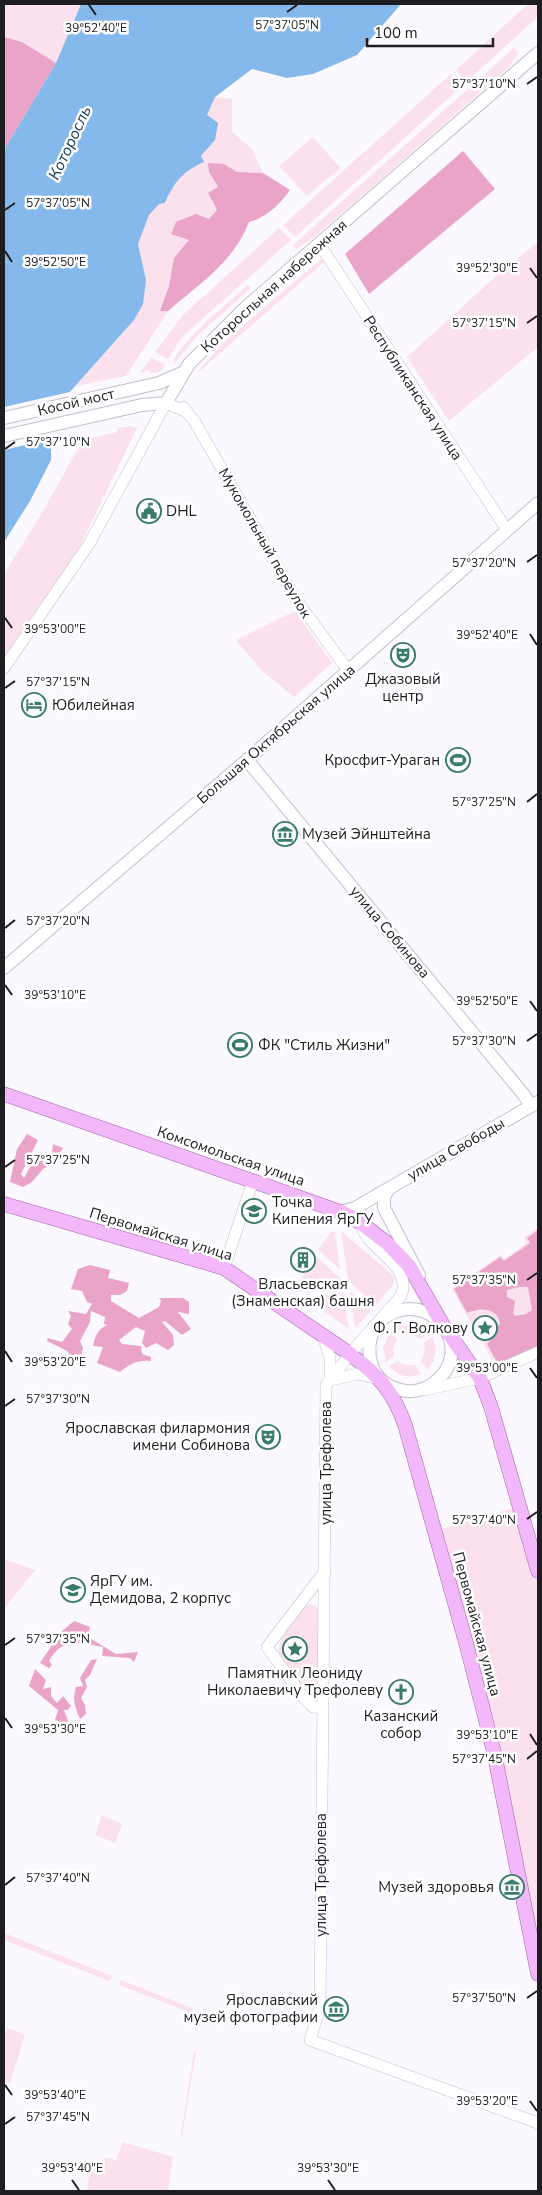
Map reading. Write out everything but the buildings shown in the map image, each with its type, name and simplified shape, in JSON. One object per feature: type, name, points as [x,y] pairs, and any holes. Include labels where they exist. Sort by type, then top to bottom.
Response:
[{"type":"main road","name":"Которосльная набережная","points":[[168,397],[182,373],[244,310],[538,53]]},
{"type":"main road","name":"Косой мост","points":[[4,418],[154,384],[182,373]]},
{"type":"main road","points":[[154,384],[168,397]]},
{"type":"main road","name":"Косой мост","points":[[4,436],[142,405],[168,397]]},
{"type":"main road","name":"Большая Октябрьская улица","points":[[6,965],[247,760],[538,503]]},
{"type":"main road","name":"улица Собинова","points":[[247,760],[524,1095],[535,1104]]},
{"type":"main road","name":"Комсомольская улица","points":[[4,1094],[341,1212],[361,1223],[394,1249],[408,1266],[443,1325],[480,1378],[491,1407],[538,1571]]},
{"type":"main road","name":"улица Свободы","points":[[341,1212],[355,1208],[375,1197],[535,1104]]},
{"type":"main road","name":"Комсомольская улица","points":[[389,1188],[384,1197],[384,1208],[414,1263],[422,1287]]},
{"type":"main road","name":"улица Свободы","points":[[361,1223],[365,1210],[375,1197]]},
{"type":"main road","name":"Первомайская улица","points":[[4,1204],[224,1268],[350,1354],[381,1380],[397,1403],[466,1643],[500,1777],[538,1974]]},
{"type":"main road","points":[[412,1309],[429,1313],[443,1325],[450,1342],[449,1362],[440,1379],[423,1389],[414,1391],[396,1389],[381,1380],[373,1368],[368,1355],[370,1340],[378,1323],[395,1311],[412,1309]]},
{"type":"street","name":"Республиканская улица","points":[[320,245],[507,530]]},
{"type":"street","name":"Мукомольный переулок","points":[[168,397],[187,412],[297,601],[348,670]]},
{"type":"street","name":"Которосльная набережная","points":[[4,668],[89,544],[168,397]]},
{"type":"street","points":[[224,1268],[253,1181]]},
{"type":"street","points":[[328,1382],[401,1296],[404,1283],[398,1270],[368,1242],[361,1223]]},
{"type":"street","name":"улица Трефолева","points":[[323,1336],[330,1358],[325,1571],[320,2008],[310,2040],[512,2112]]},
{"type":"street","points":[[414,1391],[480,1378],[538,1352]]},
{"type":"street","points":[[328,1382],[358,1374],[381,1380]]},
{"type":"street","points":[[323,1708],[313,1707],[304,1698],[267,1647],[325,1571]]},
{"type":"street","points":[[300,1604],[308,1599],[316,1600],[322,1604],[325,1611]]},
{"type":"street","points":[[512,2112],[538,2116]]},
{"type":"street","points":[[512,2112],[538,2123]]},
{"type":"shaded area","points":[[4,4],[81,4],[56,63],[22,42],[4,37]]},
{"type":"shaded area","points":[[528,4],[538,4],[538,17],[466,82],[456,70]]},
{"type":"shaded area","points":[[4,37],[22,42],[56,63],[4,150]]},
{"type":"shaded area","points":[[514,48],[518,53],[509,67],[314,237],[296,249],[293,245]]},
{"type":"shaded area","points":[[451,74],[462,86],[295,237],[283,225]]},
{"type":"shaded area","points":[[215,97],[232,99],[232,132],[252,149],[263,173],[237,172],[224,164],[209,172],[218,188],[212,203],[217,210],[174,258],[169,286],[160,311],[168,311],[126,376],[76,386],[134,320],[146,280],[138,244],[149,215],[159,204],[166,203],[171,188],[215,140],[207,115]]},
{"type":"shaded area","points":[[313,137],[340,168],[307,196],[279,166]]},
{"type":"shaded area","points":[[463,151],[495,189],[369,294],[345,254]]},
{"type":"shaded area","points":[[208,163],[224,164],[237,172],[263,173],[290,190],[272,210],[249,222],[234,249],[215,271],[168,311],[160,311],[169,286],[174,258],[189,240],[171,234],[176,222],[196,214],[209,219],[217,210],[208,193],[218,187],[209,172]]},
{"type":"shaded area","points":[[279,228],[291,240],[183,336],[168,359],[155,352],[183,315]]},
{"type":"shaded area","points":[[538,242],[538,347],[449,421],[407,357],[503,270]]},
{"type":"shaded area","points":[[321,259],[326,260],[194,376],[225,341]]},
{"type":"shaded area","points":[[248,285],[251,288],[197,336],[174,364],[175,357],[192,336]]},
{"type":"shaded area","points":[[151,358],[165,364],[160,372],[152,373],[148,370],[140,373]]},
{"type":"shaded area","points":[[130,426],[137,428],[80,546],[4,663],[4,574],[39,518],[83,440],[117,432],[119,428]]},
{"type":"shaded area","points":[[295,611],[332,663],[294,697],[261,670],[236,640]]},
{"type":"shaded area","points":[[27,1134],[38,1140],[21,1174],[24,1178],[31,1165],[52,1153],[53,1144],[63,1148],[53,1163],[43,1169],[32,1182],[23,1187],[10,1182],[17,1149]]},
{"type":"shaded area","points":[[538,1228],[538,1339],[492,1360],[452,1289],[501,1255],[504,1259],[527,1243],[524,1237]]},
{"type":"shaded area","points":[[538,1230],[538,1351],[500,1368],[487,1344],[495,1335],[494,1330],[500,1324],[499,1319],[488,1310],[477,1310],[467,1313],[454,1289],[500,1257],[504,1261],[530,1243],[527,1238]],"holes":[[[528,1287],[532,1310],[526,1314],[515,1316],[513,1313],[515,1301],[507,1297],[507,1290]]]},
{"type":"shaded area","points":[[341,1231],[395,1277],[393,1285],[375,1306],[348,1280]]},
{"type":"shaded area","points":[[331,1232],[335,1232],[340,1269],[318,1250]]},
{"type":"shaded area","points":[[315,1255],[341,1279],[342,1287],[298,1292],[294,1289],[316,1258]]},
{"type":"shaded area","points":[[90,1265],[110,1270],[108,1278],[129,1283],[127,1291],[120,1295],[111,1295],[111,1301],[139,1318],[159,1307],[161,1301],[159,1298],[183,1298],[189,1302],[189,1314],[178,1312],[191,1329],[182,1335],[165,1321],[162,1322],[173,1335],[174,1345],[168,1350],[156,1343],[146,1348],[142,1343],[145,1331],[136,1327],[119,1340],[122,1344],[141,1346],[142,1354],[151,1357],[151,1361],[134,1363],[120,1372],[97,1363],[103,1347],[93,1346],[94,1342],[99,1331],[107,1325],[104,1324],[105,1317],[91,1311],[90,1322],[80,1341],[83,1348],[81,1356],[74,1360],[67,1351],[47,1341],[48,1338],[62,1342],[72,1329],[68,1324],[71,1316],[68,1311],[86,1314],[92,1304],[87,1302],[82,1291],[71,1289],[78,1269]]},
{"type":"shaded area","points":[[343,1293],[349,1329],[306,1298]]},
{"type":"shaded area","points":[[350,1293],[371,1311],[355,1328]]},
{"type":"shaded area","points":[[413,1324],[429,1333],[421,1339],[412,1334],[403,1336],[397,1327]]},
{"type":"shaded area","points":[[391,1331],[397,1340],[393,1348],[394,1356],[386,1362],[383,1347]]},
{"type":"shaded area","points":[[432,1337],[435,1354],[427,1370],[421,1361],[425,1352],[424,1343]]},
{"type":"shaded area","points":[[397,1361],[405,1365],[415,1365],[421,1374],[408,1376],[396,1372],[389,1366]]},
{"type":"shaded area","points":[[517,1507],[538,1584],[538,1962],[438,1530]]},
{"type":"shaded area","points":[[4,1559],[35,1570],[4,1609]]},
{"type":"shaded area","points":[[310,1604],[317,1607],[319,1614],[317,1684],[310,1691],[303,1687],[279,1653],[279,1648],[284,1634],[300,1612]]},
{"type":"shaded area","points":[[74,1621],[90,1627],[88,1637],[116,1654],[138,1652],[134,1662],[130,1658],[102,1656],[103,1647],[73,1643],[60,1648],[54,1653],[49,1661],[52,1665],[49,1668],[40,1663],[61,1632]]},
{"type":"shaded area","points":[[97,1659],[90,1675],[85,1680],[87,1687],[81,1698],[85,1705],[86,1714],[80,1719],[74,1696],[76,1687],[83,1686],[80,1678],[91,1660]]},
{"type":"shaded area","points":[[35,1669],[46,1680],[43,1689],[51,1687],[51,1696],[57,1703],[63,1696],[71,1706],[68,1710],[64,1710],[68,1721],[66,1724],[55,1720],[58,1710],[29,1686]]},
{"type":"shaded area","points":[[102,1815],[122,1824],[115,1843],[95,1835]]},
{"type":"shaded area","points":[[4,1933],[112,1976],[109,1981],[4,1940]]},
{"type":"shaded area","points":[[121,1980],[192,2008],[194,2014],[119,1985]]},
{"type":"shaded area","points":[[7,2028],[25,2034],[10,2083],[4,2082],[4,2038]]},
{"type":"shaded area","points":[[194,2050],[196,2051],[182,2136],[181,2135]]},
{"type":"shaded area","points":[[123,2142],[173,2157],[168,2191],[87,2191],[91,2164],[106,2158],[116,2160]]},
{"type":"water","name":"Которосль","points":[[81,4],[401,4],[357,55],[313,74],[287,78],[252,69],[215,97],[207,115],[218,123],[215,140],[201,156],[204,162],[185,173],[172,189],[165,203],[159,204],[149,215],[138,244],[146,280],[143,304],[134,320],[69,393],[51,427],[51,460],[30,501],[4,542],[4,150],[56,63]]},
{"type":"pier","points":[[74,391],[53,428],[54,438],[4,450],[4,407]]},
{"type":"place","name":"DHL","points":[[149,511]]},
{"type":"place","name":"Джазовый центр","points":[[403,655]]},
{"type":"place","name":"Юбилейная","points":[[34,705]]},
{"type":"place","name":"Кросфит-Ураган","points":[[458,760]]},
{"type":"place","name":"Музей Эйнштейна","points":[[285,834]]},
{"type":"place","name":"ФК \"Стиль Жизни\"","points":[[240,1045]]},
{"type":"place","name":"Точка Кипения ЯрГУ","points":[[254,1211]]},
{"type":"place","name":"Власьевская (Знаменская) башня","points":[[303,1260]]},
{"type":"place","name":"Ф. Г. Волкову","points":[[485,1328]]},
{"type":"place","name":"Ярославская филармония имени Собинова","points":[[268,1437]]},
{"type":"place","name":"ЯрГУ им. Демидова, 2 корпус","points":[[73,1590]]},
{"type":"place","name":"Памятник Леониду Николаевичу Трефолеву","points":[[295,1649]]},
{"type":"place","name":"Казанский собор","points":[[401,1692]]},
{"type":"place","name":"Музей здоровья","points":[[512,1887]]},
{"type":"place","name":"Ярославский музей фотографии","points":[[336,2009]]}]
